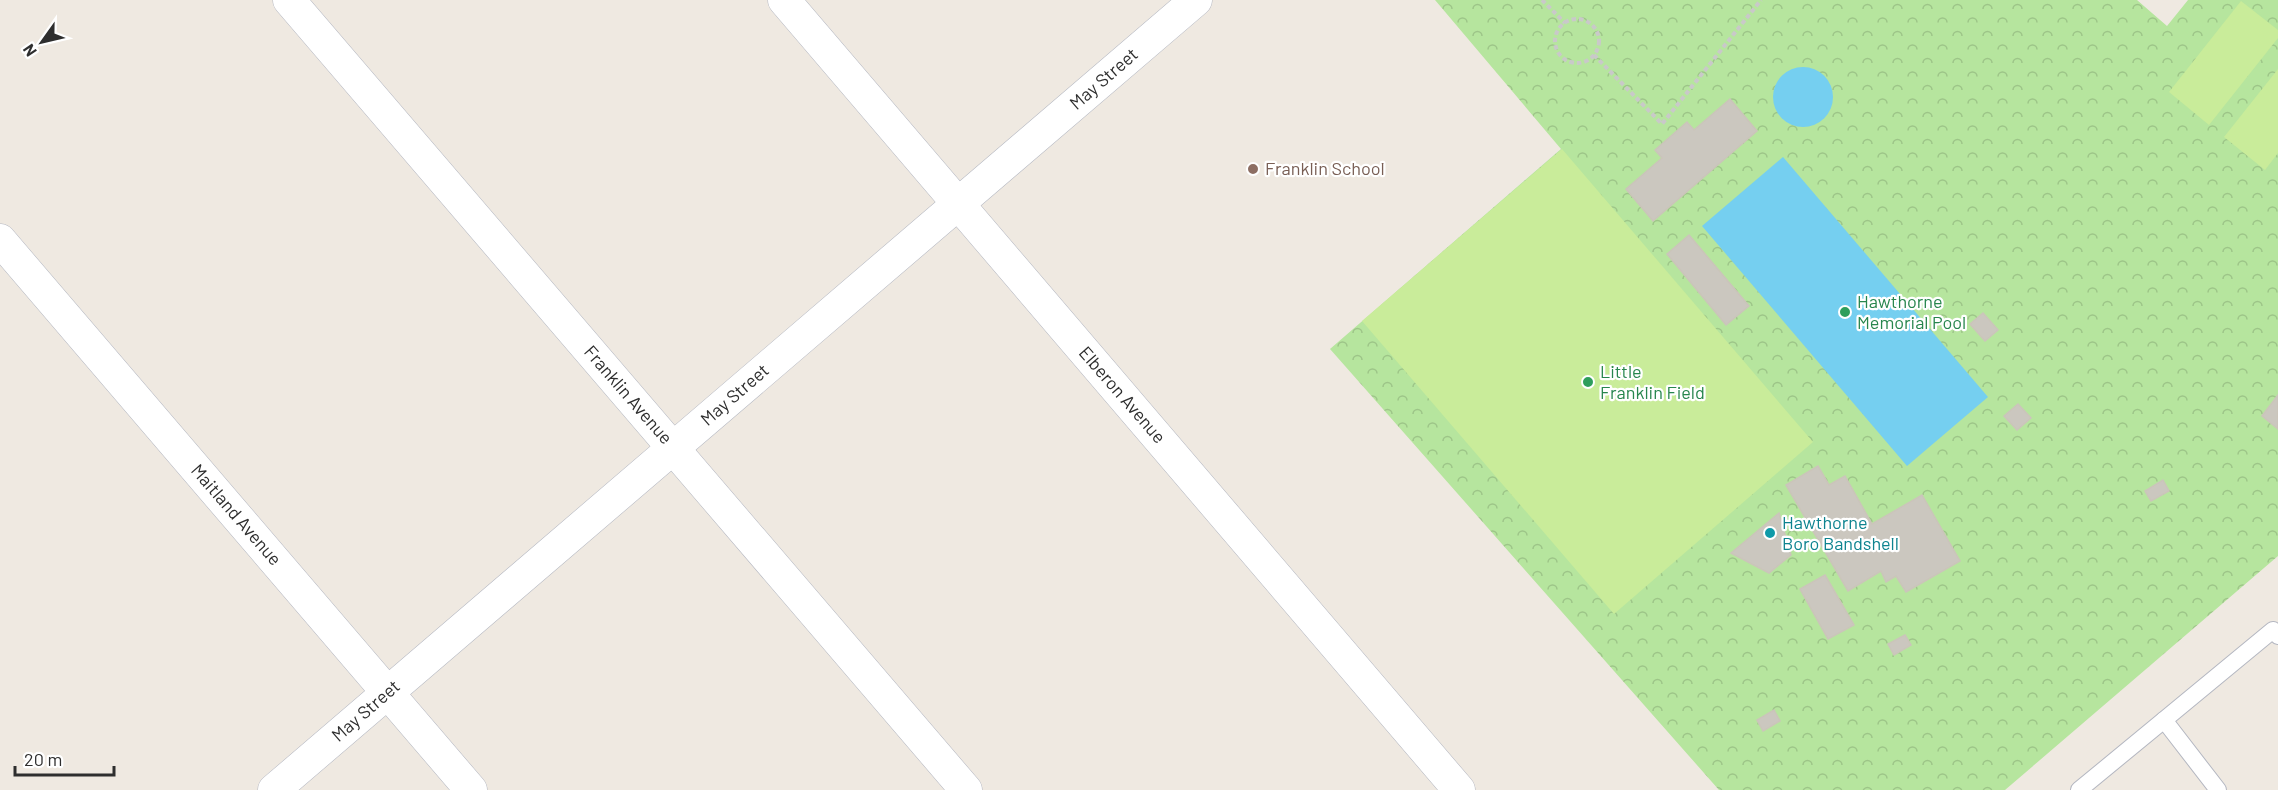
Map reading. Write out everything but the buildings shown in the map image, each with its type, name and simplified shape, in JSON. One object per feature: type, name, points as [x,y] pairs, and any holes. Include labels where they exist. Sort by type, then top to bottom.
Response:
[{"type":"street","name":"Franklin Avenue","points":[[289,0],[966,790]]},
{"type":"street","name":"Elberon Avenue","points":[[784,0],[1459,790]]},
{"type":"street","name":"May Street","points":[[274,790],[1197,0]]},
{"type":"street","name":"Maitland Avenue","points":[[0,240],[471,790]]},
{"type":"lane","points":[[2079,790],[2273,630],[2278,636]]},
{"type":"lane","points":[[2164,720],[2218,790]]},
{"type":"path","points":[[1542,0],[1565,23]]},
{"type":"path","points":[[1594,55],[1662,124],[1761,0]]},
{"type":"path","points":[[1578,19],[1591,23],[1599,35],[1600,42],[1594,55],[1582,63],[1574,63],[1561,56],[1557,50],[1556,35],[1565,23],[1578,19]]},
{"type":"green space","points":[[1435,0],[2137,0],[2167,26],[2188,0],[2278,0],[2278,556],[2005,790],[1719,790],[1330,349],[1561,149]]},
{"type":"green space","points":[[2241,1],[2278,30],[2278,38],[2209,125],[2169,92]]},
{"type":"green space","points":[[2278,69],[2278,153],[2265,170],[2224,137]]},
{"type":"green space","name":"Little Franklin Field","points":[[1562,149],[1813,442],[1614,614],[1362,321]]},
{"type":"water","points":[[1797,67],[1809,67],[1820,72],[1828,80],[1833,97],[1831,109],[1820,122],[1809,127],[1797,127],[1786,122],[1778,114],[1773,103],[1773,91],[1778,80],[1786,72]]},
{"type":"water","name":"Hawthorne Memorial Pool","points":[[1783,157],[1988,397],[1907,466],[1702,226]]},
{"type":"place","name":"Franklin School","points":[[1253,169]]},
{"type":"place","name":"Hawthorne Memorial Pool","points":[[1845,312]]},
{"type":"place","name":"Little Franklin Field","points":[[1588,382]]},
{"type":"place","name":"Hawthorne Boro Bandshell","points":[[1770,533]]}]
